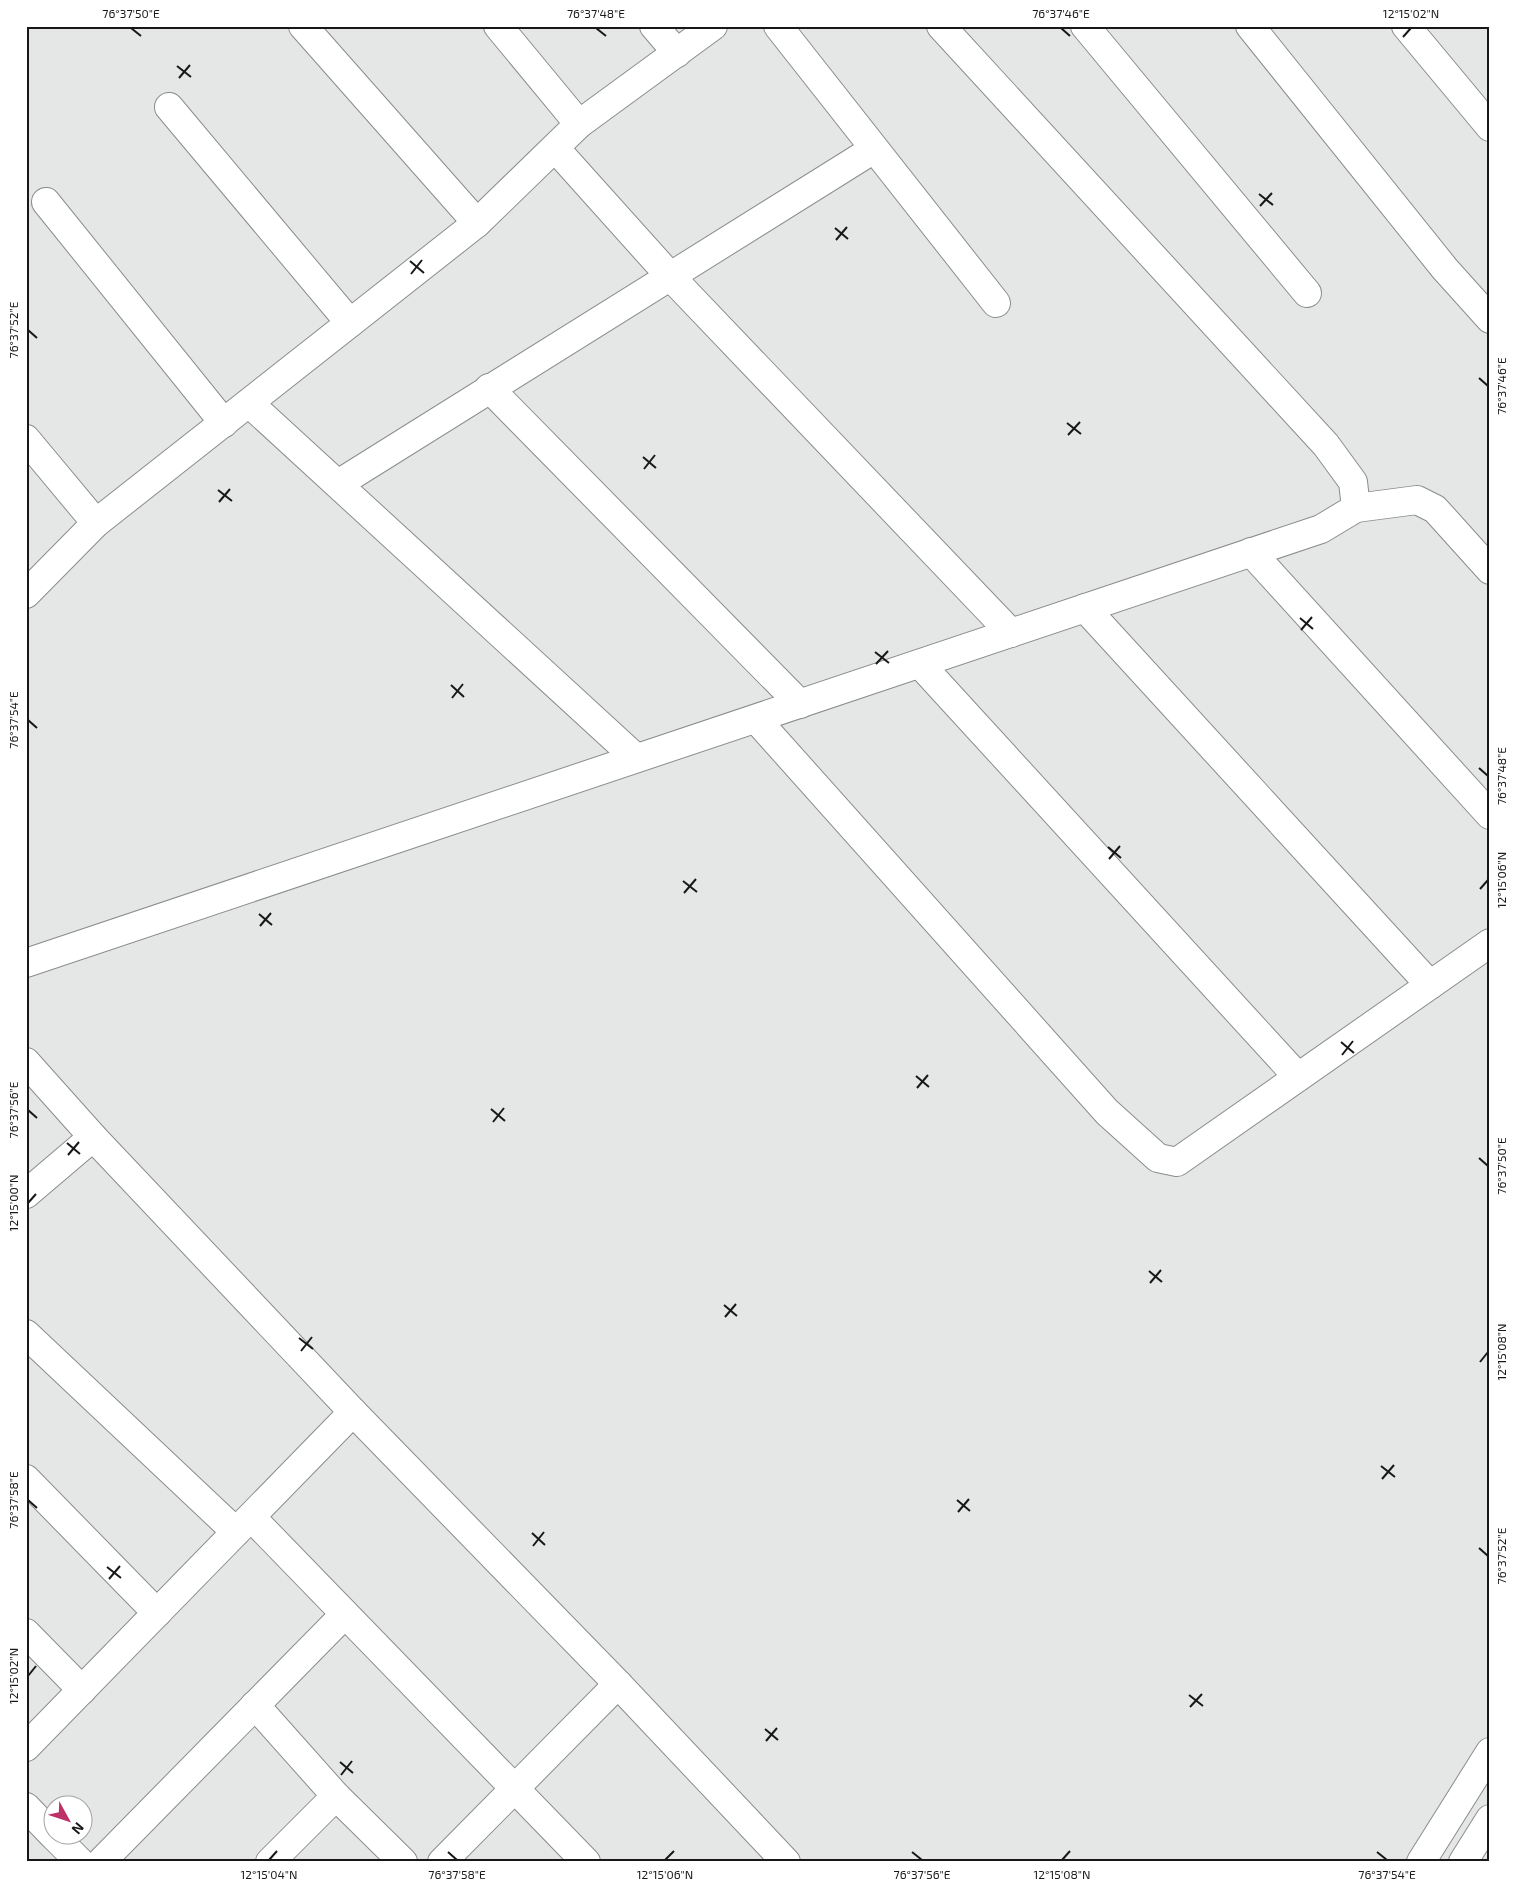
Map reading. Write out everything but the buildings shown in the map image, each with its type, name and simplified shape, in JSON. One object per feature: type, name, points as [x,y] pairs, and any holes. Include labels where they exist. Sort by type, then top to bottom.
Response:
[{"type":"main road","points":[[303,26],[477,223]]},
{"type":"main road","points":[[498,26],[579,124]]},
{"type":"main road","points":[[654,26],[677,53]]},
{"type":"main road","points":[[26,594],[96,524],[477,223],[579,124],[713,26]]},
{"type":"main road","points":[[778,26],[996,303]]},
{"type":"main road","points":[[941,26],[1326,445],[1353,482],[1356,508]]},
{"type":"main road","points":[[1086,26],[1307,293]]},
{"type":"main road","points":[[1250,26],[1445,269],[1490,319]]},
{"type":"main road","points":[[1406,26],[1490,127]]},
{"type":"main road","points":[[169,107],[350,323]]},
{"type":"main road","points":[[555,148],[669,276],[1011,633]]},
{"type":"main road","points":[[338,484],[874,148]]},
{"type":"main road","points":[[46,202],[224,423]]},
{"type":"main road","points":[[489,388],[800,704]]},
{"type":"main road","points":[[249,402],[636,758]]},
{"type":"main road","points":[[26,439],[96,524]]},
{"type":"main road","points":[[26,963],[1321,529],[1356,508],[1416,500],[1435,509],[1490,570]]},
{"type":"main road","points":[[1251,552],[1490,815]]},
{"type":"main road","points":[[1085,608],[1430,985]]},
{"type":"main road","points":[[920,664],[1298,1077]]},
{"type":"main road","points":[[756,718],[1108,1112],[1158,1158],[1177,1162],[1490,942]]},
{"type":"main road","points":[[26,1062],[93,1137],[353,1412],[618,1684],[786,1862]]},
{"type":"main road","points":[[26,1194],[93,1137]]},
{"type":"main road","points":[[26,1334],[345,1614],[586,1862]]},
{"type":"main road","points":[[26,1747],[353,1412]]},
{"type":"main road","points":[[26,1479],[157,1613]]},
{"type":"main road","points":[[101,1862],[345,1614]]},
{"type":"main road","points":[[26,1633],[82,1690]]},
{"type":"main road","points":[[442,1862],[618,1684]]},
{"type":"main road","points":[[255,1705],[336,1796],[403,1862]]},
{"type":"main road","points":[[1422,1862],[1490,1752]]},
{"type":"main road","points":[[270,1862],[336,1796]]},
{"type":"main road","points":[[26,1807],[42,1824]]},
{"type":"main road","points":[[1463,1862],[1490,1819]]},
{"type":"main road","points":[[64,1846],[80,1862]]}]
